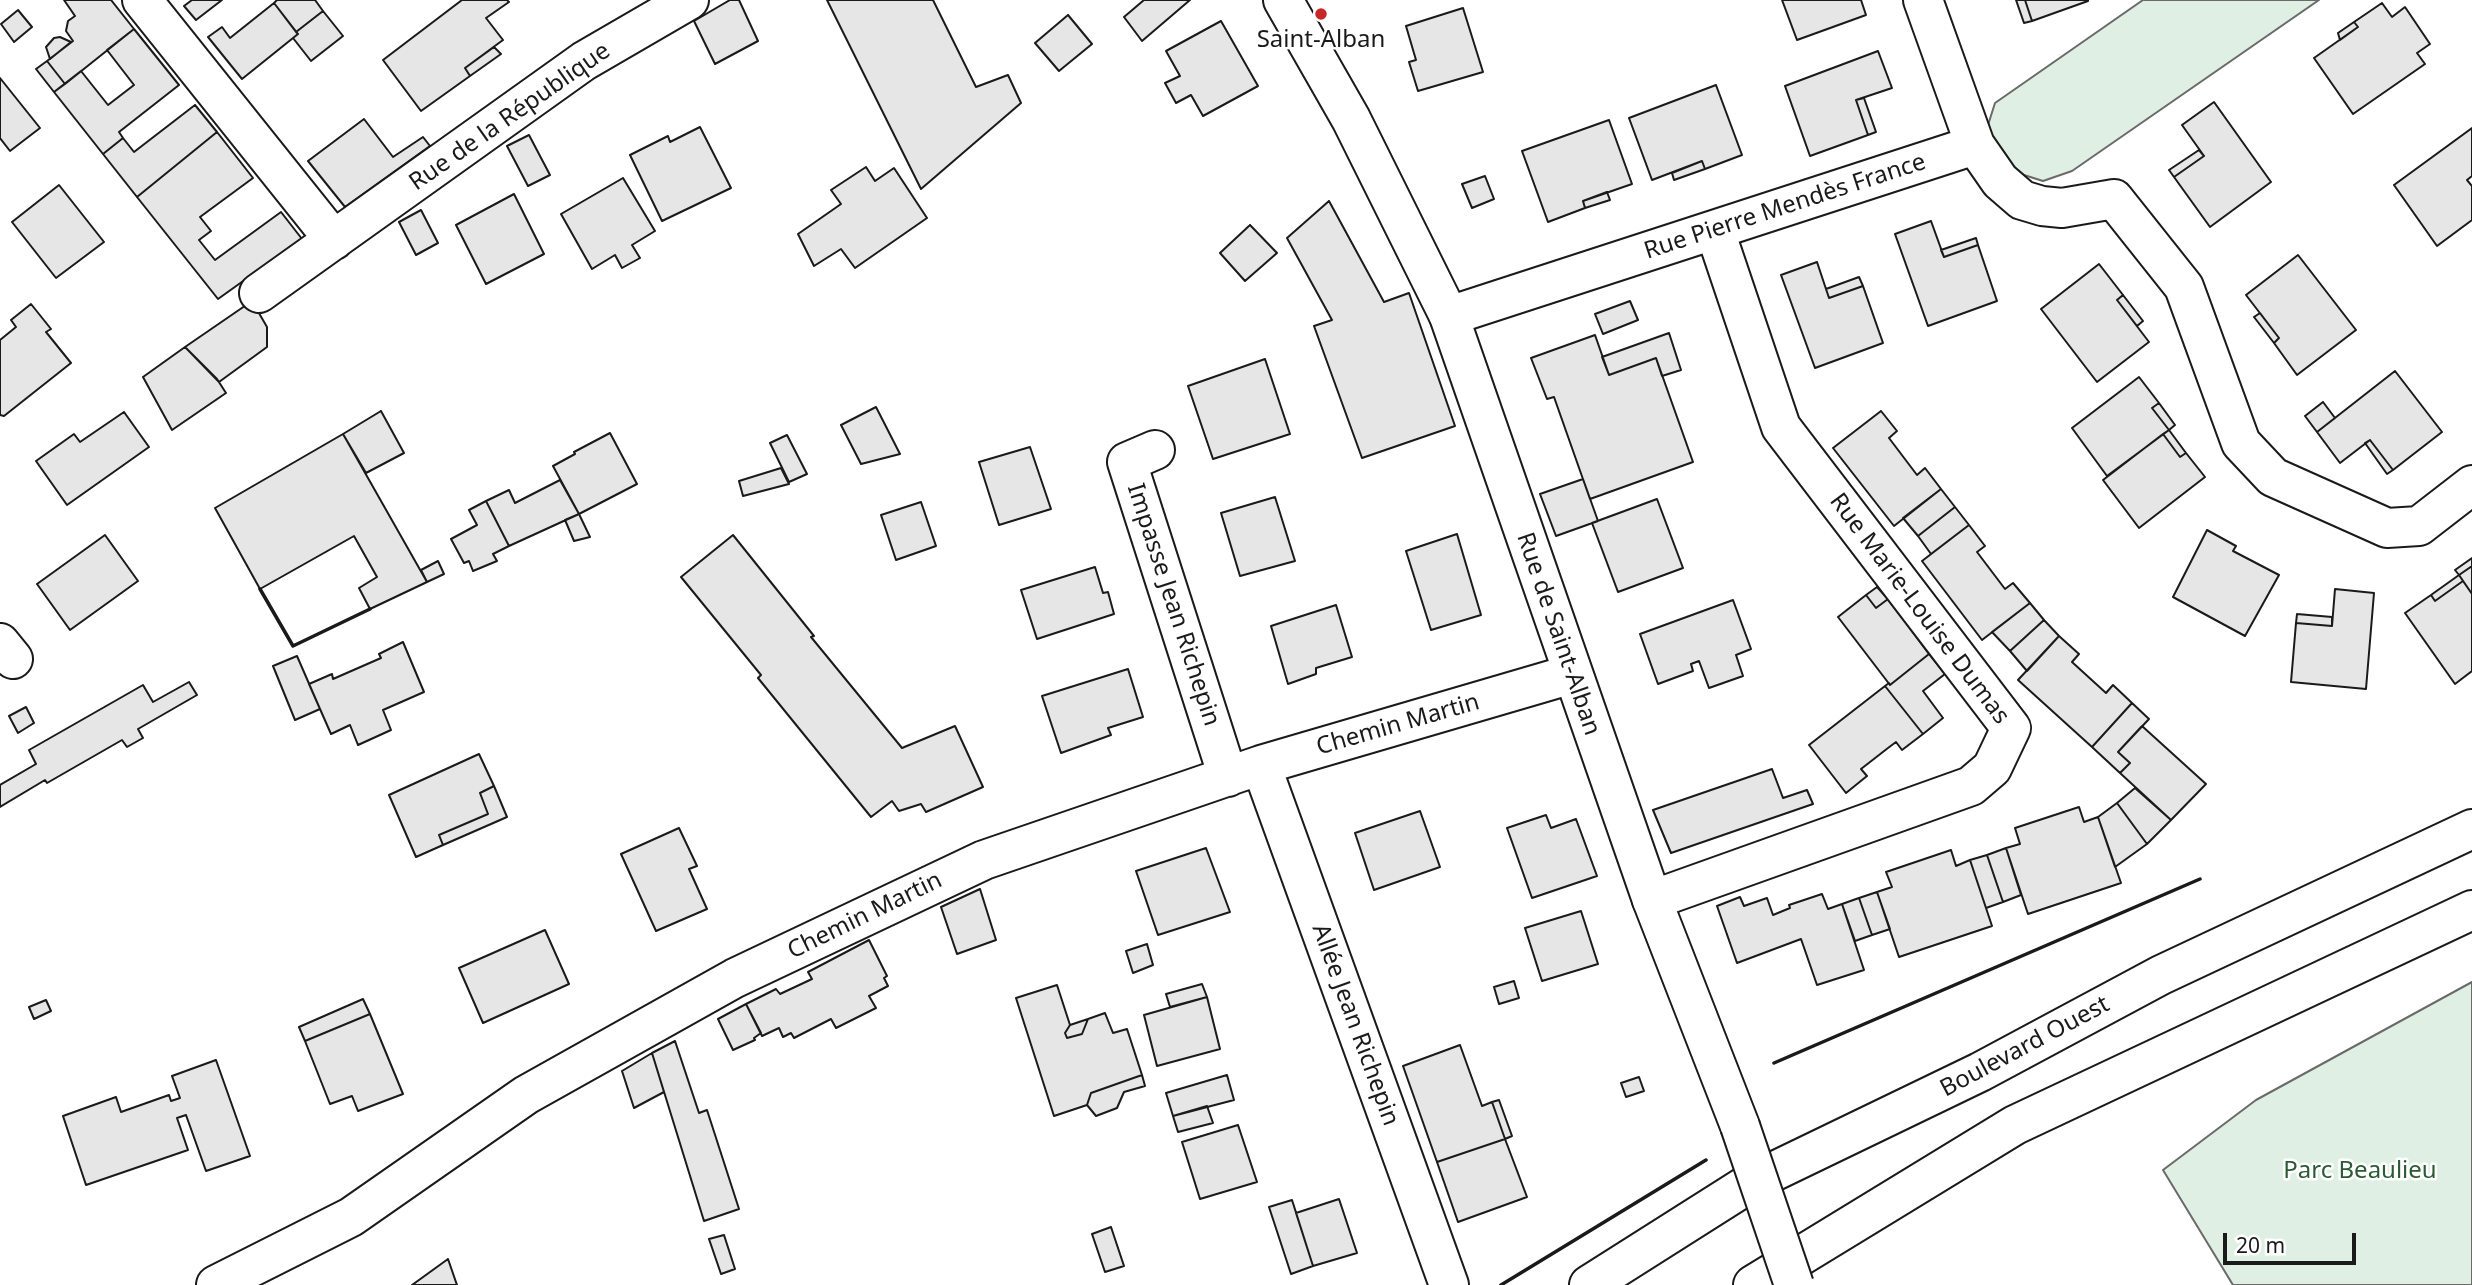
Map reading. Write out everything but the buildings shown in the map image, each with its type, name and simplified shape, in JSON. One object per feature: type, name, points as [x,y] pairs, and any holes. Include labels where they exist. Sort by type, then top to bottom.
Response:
[{"type":"street","points":[[142,0],[334,240]]},
{"type":"street","name":"Rue de la République","points":[[260,293],[584,61],[690,0]]},
{"type":"street","name":"Rue de Saint-Alban","points":[[1283,0],[1351,120],[1449,316],[1651,900],[1740,1126],[1794,1285]]},
{"type":"street","points":[[1923,0],[1975,145],[2000,181],[2022,200],[2042,206],[2062,208],[2115,199],[2184,288],[2241,443],[2273,477],[2387,528],[2419,526],[2472,485]]},
{"type":"street","name":"Rue Pierre Mendès France","points":[[1449,316],[1975,145]]},
{"type":"street","name":"Rue Marie-Louise Dumas","points":[[1651,900],[1971,786],[1992,768],[2011,728],[1781,428],[1715,231]]},
{"type":"street","name":"Impasse Jean Richepin","points":[[1155,450],[1127,462],[1244,771]]},
{"type":"street","name":"Chemin Martin","points":[[216,1285],[351,1217],[526,1095],[735,978],[984,860],[1244,771],[1572,674]]},
{"type":"street","name":"Allée Jean Richepin","points":[[1244,771],[1449,1285]]},
{"type":"street","name":"Boulevard Ouest","points":[[1589,1285],[1750,1182],[1980,1072],[2161,975],[2472,829]]},
{"type":"street","points":[[1753,1285],[2015,1125],[2472,910]]},
{"type":"green space","points":[[2143,0],[2319,0],[2072,171],[2043,181],[2024,175],[2008,162],[1996,146],[1988,125],[1995,103]]},
{"type":"green space","name":"Parc Beaulieu","points":[[2472,982],[2472,1285],[2233,1285],[2163,1170],[2256,1100]]},
{"type":"wall","points":[[260,589],[293,646],[370,609]]},
{"type":"wall","points":[[1774,1063],[2200,879]]},
{"type":"wall","points":[[1501,1285],[1706,1160]]},
{"type":"place","name":"Saint-Alban","points":[[1321,14]]}]
